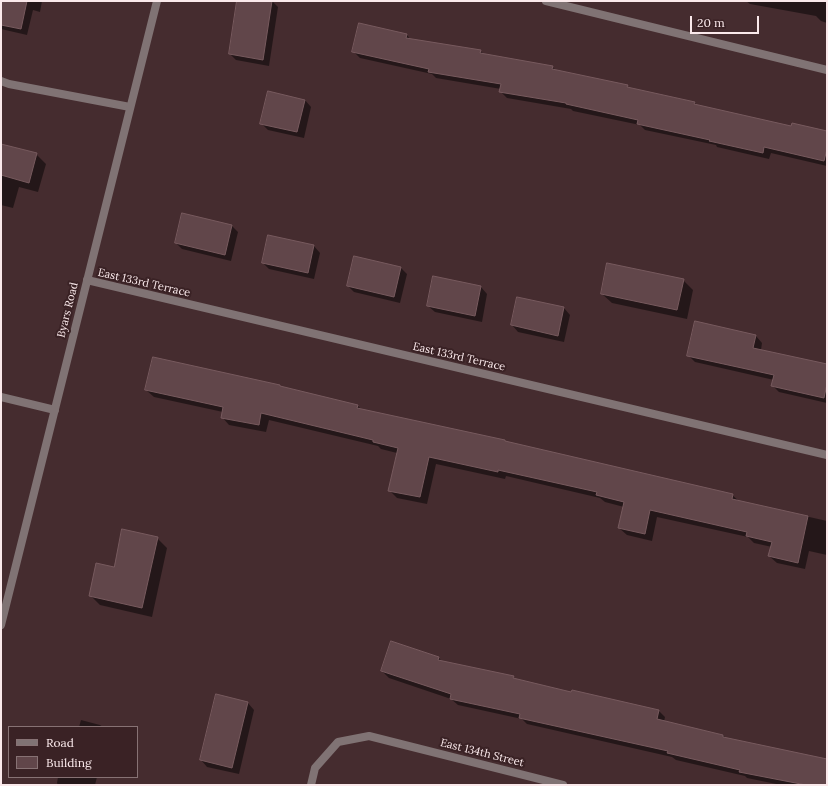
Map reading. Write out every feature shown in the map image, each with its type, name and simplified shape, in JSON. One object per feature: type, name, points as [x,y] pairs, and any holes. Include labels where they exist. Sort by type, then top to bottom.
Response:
[{"type":"street","name":"Byars Road","points":[[1,625],[156,1]]},
{"type":"street","points":[[546,1],[827,70]]},
{"type":"street","points":[[1,81],[130,107]]},
{"type":"street","name":"East 133rd Terrace","points":[[87,280],[827,455]]},
{"type":"street","points":[[1,397],[55,410]]},
{"type":"street","name":"East 134th Street","points":[[312,785],[315,768],[338,742],[369,736],[563,785]]},
{"type":"building","points":[[1,1],[27,1],[21,29],[1,25]]},
{"type":"building","points":[[237,1],[272,1],[263,60],[229,54]]},
{"type":"building","points":[[359,23],[407,34],[406,38],[481,50],[480,53],[553,66],[552,69],[628,85],[627,87],[695,102],[694,104],[791,126],[792,123],[827,131],[827,149],[824,161],[764,147],[763,153],[709,141],[710,140],[637,124],[638,120],[566,103],[499,92],[501,84],[428,72],[429,69],[352,52]]},
{"type":"building","points":[[268,91],[305,100],[297,132],[260,124]]},
{"type":"building","points":[[1,144],[37,153],[29,183],[1,175]]},
{"type":"building","points":[[182,213],[232,225],[225,255],[175,243]]},
{"type":"building","points":[[268,235],[314,245],[308,273],[262,263]]},
{"type":"building","points":[[354,256],[401,267],[394,297],[347,286]]},
{"type":"building","points":[[607,263],[684,279],[677,310],[601,294]]},
{"type":"building","points":[[433,276],[481,286],[475,316],[427,306]]},
{"type":"building","points":[[517,297],[564,307],[558,336],[511,325]]},
{"type":"building","points":[[695,321],[756,335],[753,348],[827,364],[827,384],[824,398],[771,386],[774,375],[687,356]]},
{"type":"building","points":[[153,357],[280,385],[358,405],[357,408],[505,440],[733,494],[732,499],[808,516],[798,563],[768,556],[772,542],[746,536],[747,532],[650,510],[645,534],[618,528],[624,502],[596,495],[597,492],[498,470],[498,472],[429,457],[420,497],[388,491],[398,448],[373,442],[373,440],[261,413],[259,425],[221,418],[223,407],[145,390]]},
{"type":"building","points":[[122,529],[158,537],[142,608],[89,596],[96,563],[114,567]]},
{"type":"building","points":[[391,641],[439,657],[438,660],[514,676],[513,678],[571,692],[572,690],[659,710],[657,719],[723,735],[723,737],[827,759],[827,785],[806,785],[739,772],[740,770],[667,753],[668,751],[519,718],[520,714],[450,699],[451,694],[381,671]]},
{"type":"building","points":[[216,694],[248,702],[232,768],[200,760]]}]
